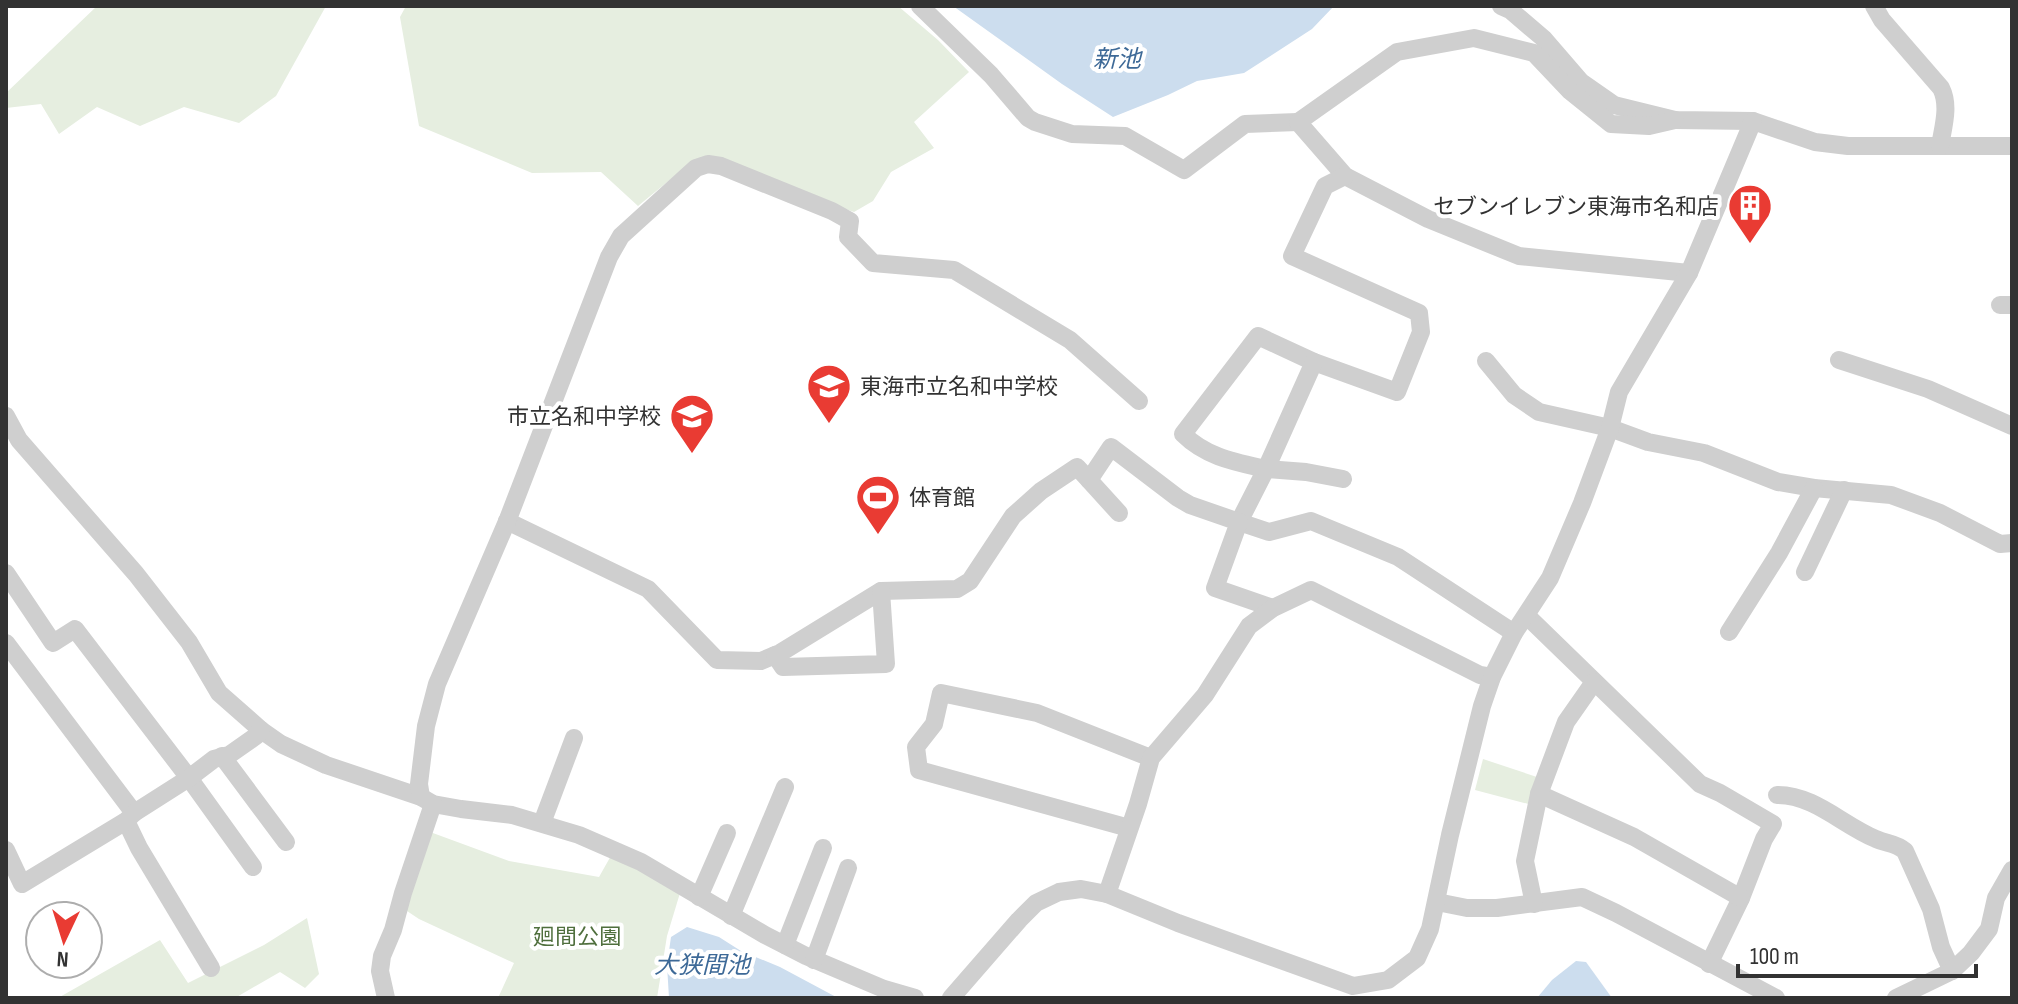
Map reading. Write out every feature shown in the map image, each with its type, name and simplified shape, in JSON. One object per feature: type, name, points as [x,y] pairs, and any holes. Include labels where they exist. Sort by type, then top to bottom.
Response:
[{"type":"street","points":[[920,6],[991,75],[1028,118],[1072,134],[1125,136],[1184,170],[1245,124],[1298,122],[1397,52],[1474,38],[1534,53],[1570,91],[1611,124],[1649,126],[1675,120]]},
{"type":"street","points":[[1501,6],[1543,38],[1581,82],[1614,105],[1675,120],[1753,121],[1815,142],[1848,146],[2012,146]]},
{"type":"street","points":[[1874,6],[1882,20],[1945,95],[1940,146]]},
{"type":"street","points":[[951,998],[1036,903],[1059,892],[1081,889],[1107,894],[1353,986],[1388,980],[1417,958],[1430,929],[1450,835],[1492,677],[1514,633],[1550,578],[1610,428],[1619,392],[1689,273],[1753,121]]},
{"type":"street","points":[[1298,122],[1345,176],[1428,219],[1519,256],[1689,273]]},
{"type":"street","points":[[386,998],[380,971],[382,956],[393,930],[427,800],[419,784],[426,726],[437,684],[507,521],[609,257],[621,236],[696,168],[708,164],[721,166],[850,221],[848,237],[873,263],[954,270],[1070,340],[1139,401]]},
{"type":"street","points":[[1343,479],[1266,469],[1219,458],[1195,446],[1183,434],[1258,336],[1314,362],[1397,392],[1421,332],[1419,313],[1292,256],[1325,186],[1345,176]]},
{"type":"street","points":[[1839,360],[1928,389],[2012,426]]},
{"type":"street","points":[[1486,361],[1514,395],[1539,412],[1704,453],[1778,482],[1902,498],[1940,513],[2000,544],[2012,543]]},
{"type":"street","points":[[1273,608],[1215,588],[1239,522],[1314,362]]},
{"type":"street","points":[[6,416],[19,440],[136,574],[189,642],[219,693],[281,744],[326,765],[427,800],[461,809],[512,815],[579,835],[641,862],[731,916],[814,960],[884,989],[915,998]]},
{"type":"street","points":[[1089,480],[1111,447],[1190,505],[1269,532],[1311,521],[1398,557],[1514,633]]},
{"type":"street","points":[[507,521],[648,589],[717,660],[761,661],[881,591],[957,589],[970,581],[1013,516],[1041,491],[1077,467],[1119,513]]},
{"type":"street","points":[[1729,632],[1779,553],[1814,488]]},
{"type":"street","points":[[1805,572],[1844,490]]},
{"type":"street","points":[[6,573],[53,643],[75,629],[253,867]]},
{"type":"street","points":[[1107,894],[1151,758],[1205,695],[1249,626],[1273,608],[1311,590],[1480,675],[1492,677]]},
{"type":"street","points":[[775,655],[783,667],[886,664],[881,591]]},
{"type":"street","points":[[1527,616],[1700,784],[1773,824],[1709,964]]},
{"type":"street","points":[[6,643],[130,817],[139,848],[211,968]]},
{"type":"street","points":[[1534,904],[1525,861],[1539,794],[1566,722],[1594,682]]},
{"type":"street","points":[[1129,828],[919,770],[916,747],[934,724],[941,693],[1037,713],[1151,758]]},
{"type":"street","points":[[6,850],[14,889],[130,817],[214,759],[229,755],[261,730]]},
{"type":"street","points":[[542,823],[574,738]]},
{"type":"street","points":[[222,756],[286,842]]},
{"type":"street","points":[[731,916],[785,787]]},
{"type":"street","points":[[1539,794],[1634,837],[1741,898]]},
{"type":"street","points":[[1777,795],[1794,795],[1878,840],[1899,845],[1905,851],[1931,909],[1941,947],[1952,971]]},
{"type":"street","points":[[699,897],[727,833]]},
{"type":"street","points":[[785,945],[823,848]]},
{"type":"street","points":[[814,960],[848,868]]},
{"type":"street","points":[[1896,998],[1952,971],[1971,953],[1989,929],[1996,898],[2012,870]]},
{"type":"street","points":[[1437,902],[1467,908],[1497,908],[1582,897],[1776,998]]},
{"type":"green space","points":[[97,6],[326,6],[276,96],[239,123],[184,107],[140,126],[97,107],[59,134],[41,104],[6,108],[6,93]]},
{"type":"green space","points":[[406,6],[898,6],[969,72],[914,122],[934,148],[891,172],[873,201],[854,212],[808,196],[688,165],[638,206],[601,172],[532,173],[419,126],[400,17]]},
{"type":"green space","points":[[1483,759],[1543,779],[1536,806],[1475,790]]},
{"type":"green space","name":"廻間公園","points":[[422,829],[509,861],[599,877],[612,854],[680,893],[667,936],[657,998],[498,998],[514,963],[404,909]]},
{"type":"green space","points":[[307,918],[319,974],[305,988],[280,972],[235,998],[58,998],[90,980],[104,980],[104,972],[160,940],[188,983],[264,945]]},
{"type":"water","name":"新池","points":[[953,6],[1334,6],[1312,29],[1244,73],[1197,81],[1113,117]]},
{"type":"water","name":"大狭間池","points":[[687,927],[719,937],[741,951],[780,967],[838,998],[669,998],[667,965],[671,937]]},
{"type":"water","points":[[1576,961],[1586,962],[1612,998],[1537,998],[1552,980]]},
{"type":"place","name":"セブンイレブン東海市名和店","points":[[1750,245]]},
{"type":"place","name":"東海市立名和中学校","points":[[829,425]]},
{"type":"place","name":"市立名和中学校","points":[[692,455]]},
{"type":"place","name":"体育館","points":[[878,536]]}]
